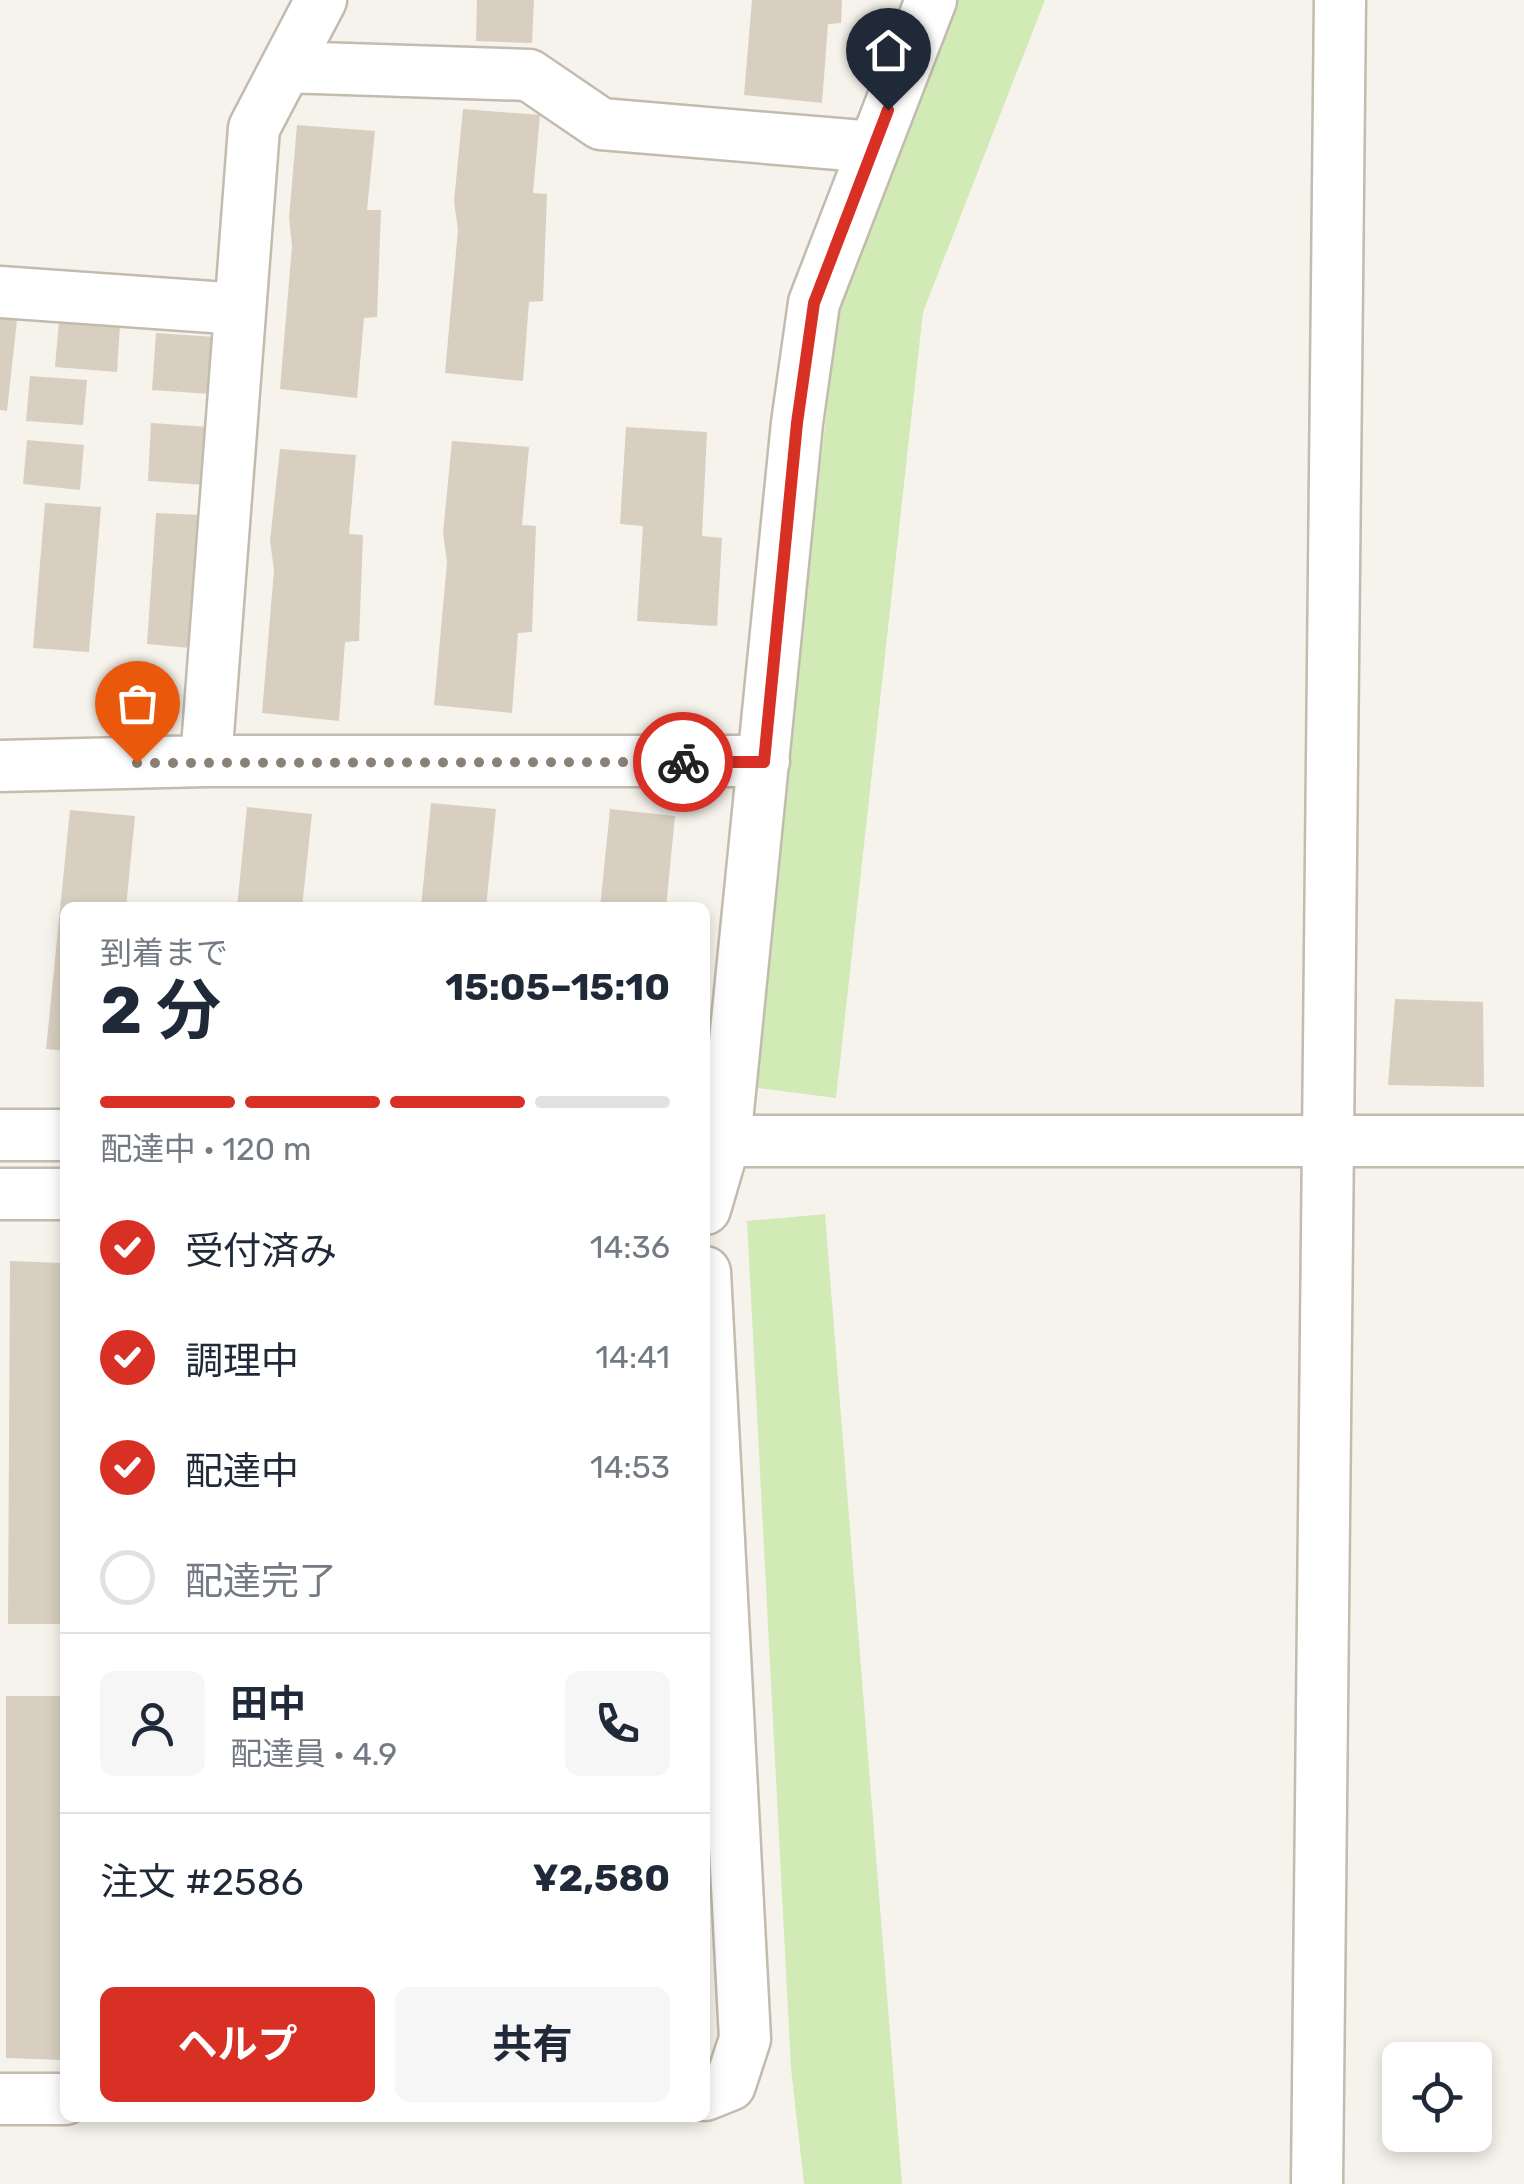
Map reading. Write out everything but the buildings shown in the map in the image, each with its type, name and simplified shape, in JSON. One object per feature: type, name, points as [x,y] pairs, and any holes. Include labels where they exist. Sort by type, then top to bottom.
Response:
[{"type":"street","points":[[206,761],[254,128],[321,0]]},
{"type":"street","points":[[931,0],[814,303],[797,423],[764,762],[712,1146],[940,1139],[1524,1141]]},
{"type":"street","points":[[1317,2184],[1340,0]]},
{"type":"street","points":[[286,67],[528,76],[601,124],[874,147]]},
{"type":"street","points":[[0,292],[240,309]]},
{"type":"street","points":[[0,766],[206,761],[764,762]]},
{"type":"street","points":[[0,1135],[60,1135]]},
{"type":"street","points":[[0,1194],[60,1194]]},
{"type":"street","points":[[710,1368],[745,2038],[730,2085],[710,2093]]},
{"type":"street","points":[[0,2099],[60,2099]]},
{"type":"green space","points":[[955,0],[1045,0],[923,312],[836,1098],[751,1087],[839,300]]},
{"type":"green space","points":[[825,1214],[902,2184],[804,2184],[791,2068],[747,1221]]},
{"type":"way so far","points":[[137,763],[683,762]]},
{"type":"route","points":[[683,762],[764,762],[797,423],[814,303],[888,110]]}]
